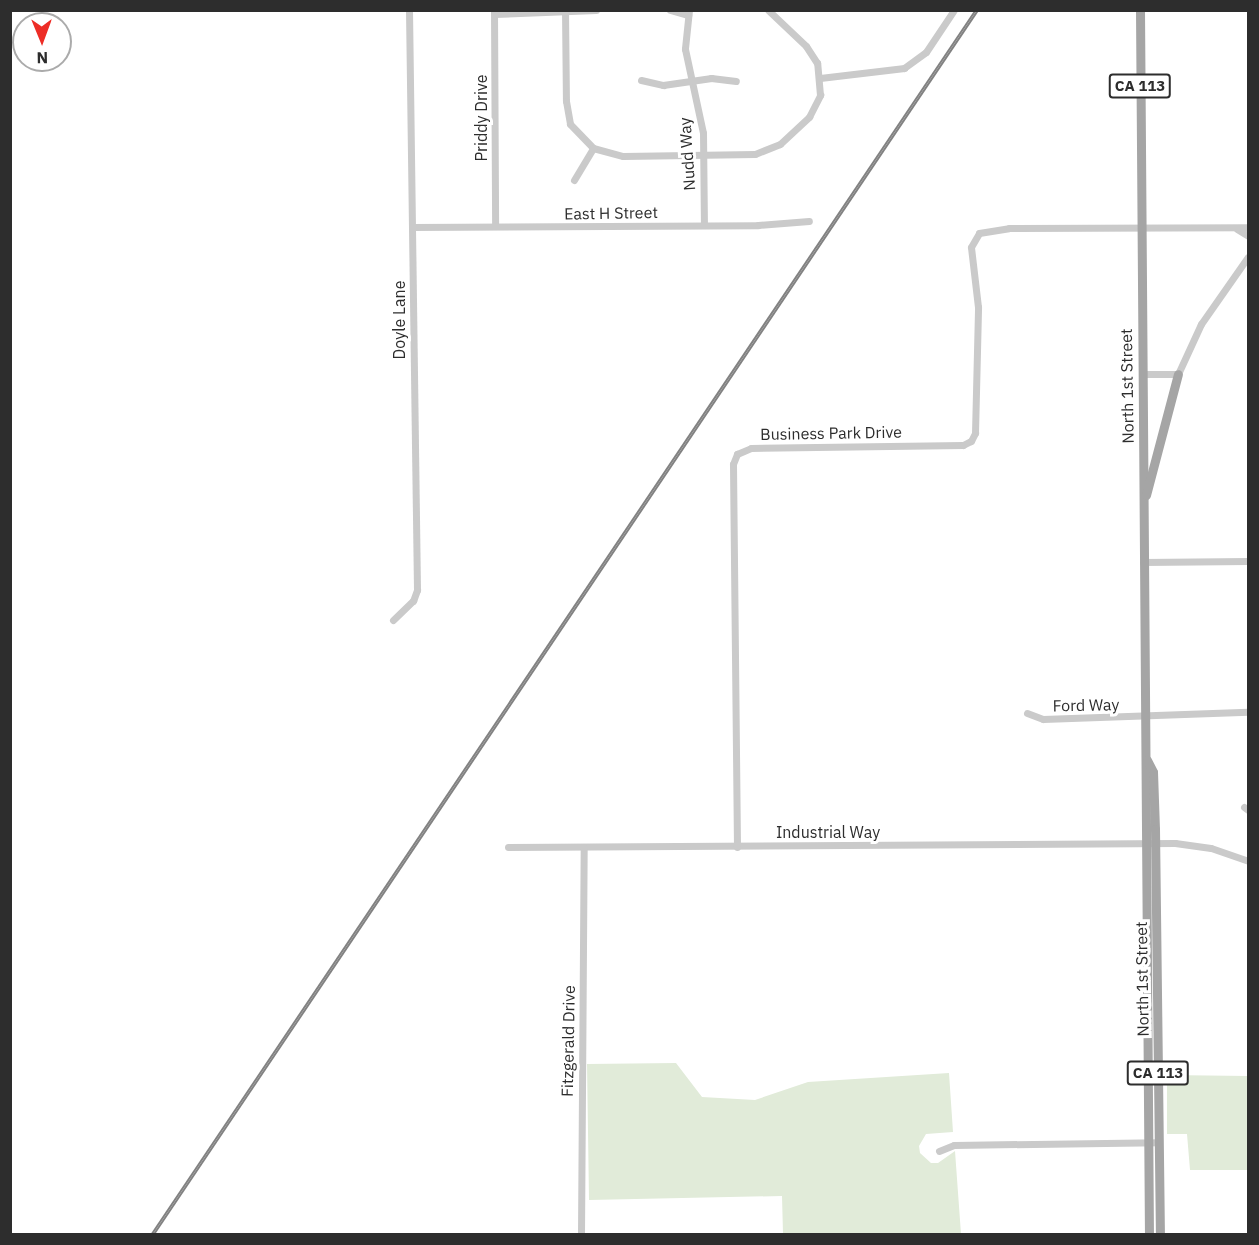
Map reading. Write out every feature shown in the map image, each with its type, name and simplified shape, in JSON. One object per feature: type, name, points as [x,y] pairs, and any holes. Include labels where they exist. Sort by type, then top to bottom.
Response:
[{"type":"main road","name":"North 1st Street","points":[[1140,10],[1143,562],[1148,760],[1143,772],[1150,844],[1160,1234]]},
{"type":"main road","points":[[1143,506],[1178,374]]},
{"type":"main road","name":"North 1st Street","points":[[1149,1234],[1150,844]]},
{"type":"street","name":"Doyle Lane","points":[[393,621],[413,601],[417,590],[409,10]]},
{"type":"street","points":[[494,12],[597,10]]},
{"type":"street","points":[[670,10],[689,13]]},
{"type":"street","points":[[565,12],[566,110],[574,130],[593,148],[613,155],[755,154],[780,144],[814,109],[820,78],[806,46],[768,10]]},
{"type":"street","points":[[820,78],[904,68],[926,51],[954,10]]},
{"type":"street","name":"Priddy Drive","points":[[494,12],[495,226]]},
{"type":"street","name":"Nudd Way","points":[[689,13],[685,49],[703,154],[704,225]]},
{"type":"street","points":[[641,80],[663,85],[711,78],[736,81]]},
{"type":"street","points":[[574,180],[593,148]]},
{"type":"street","name":"East H Street","points":[[412,227],[704,225],[809,221]]},
{"type":"street","points":[[1140,230],[1248,227]]},
{"type":"street","name":"Business Park Drive","points":[[737,847],[733,460],[740,451],[751,448],[963,445],[971,441],[975,433],[978,307],[971,252],[974,240],[979,233],[1009,228],[1140,230]]},
{"type":"street","points":[[1231,228],[1248,236]]},
{"type":"street","points":[[1142,374],[1178,374],[1201,324],[1248,257]]},
{"type":"street","points":[[1143,562],[1248,561]]},
{"type":"street","name":"Ford Way","points":[[1027,713],[1043,719],[1248,712]]},
{"type":"street","name":"Industrial Way","points":[[508,847],[1150,844],[1203,846],[1248,861]]},
{"type":"street","name":"Fitzgerald Drive","points":[[581,1234],[584,848]]},
{"type":"street","points":[[939,1151],[954,1145],[1159,1142]]},
{"type":"green space","points":[[676,1063],[702,1097],[755,1100],[808,1082],[949,1073],[953,1132],[926,1134],[919,1146],[920,1153],[931,1163],[938,1163],[955,1151],[961,1234],[783,1234],[782,1196],[589,1200],[587,1064]]},
{"type":"green space","points":[[1167,1075],[1248,1076],[1248,1170],[1190,1170],[1187,1134],[1167,1134]]},
{"type":"railway","points":[[153,1234],[977,10]]}]
